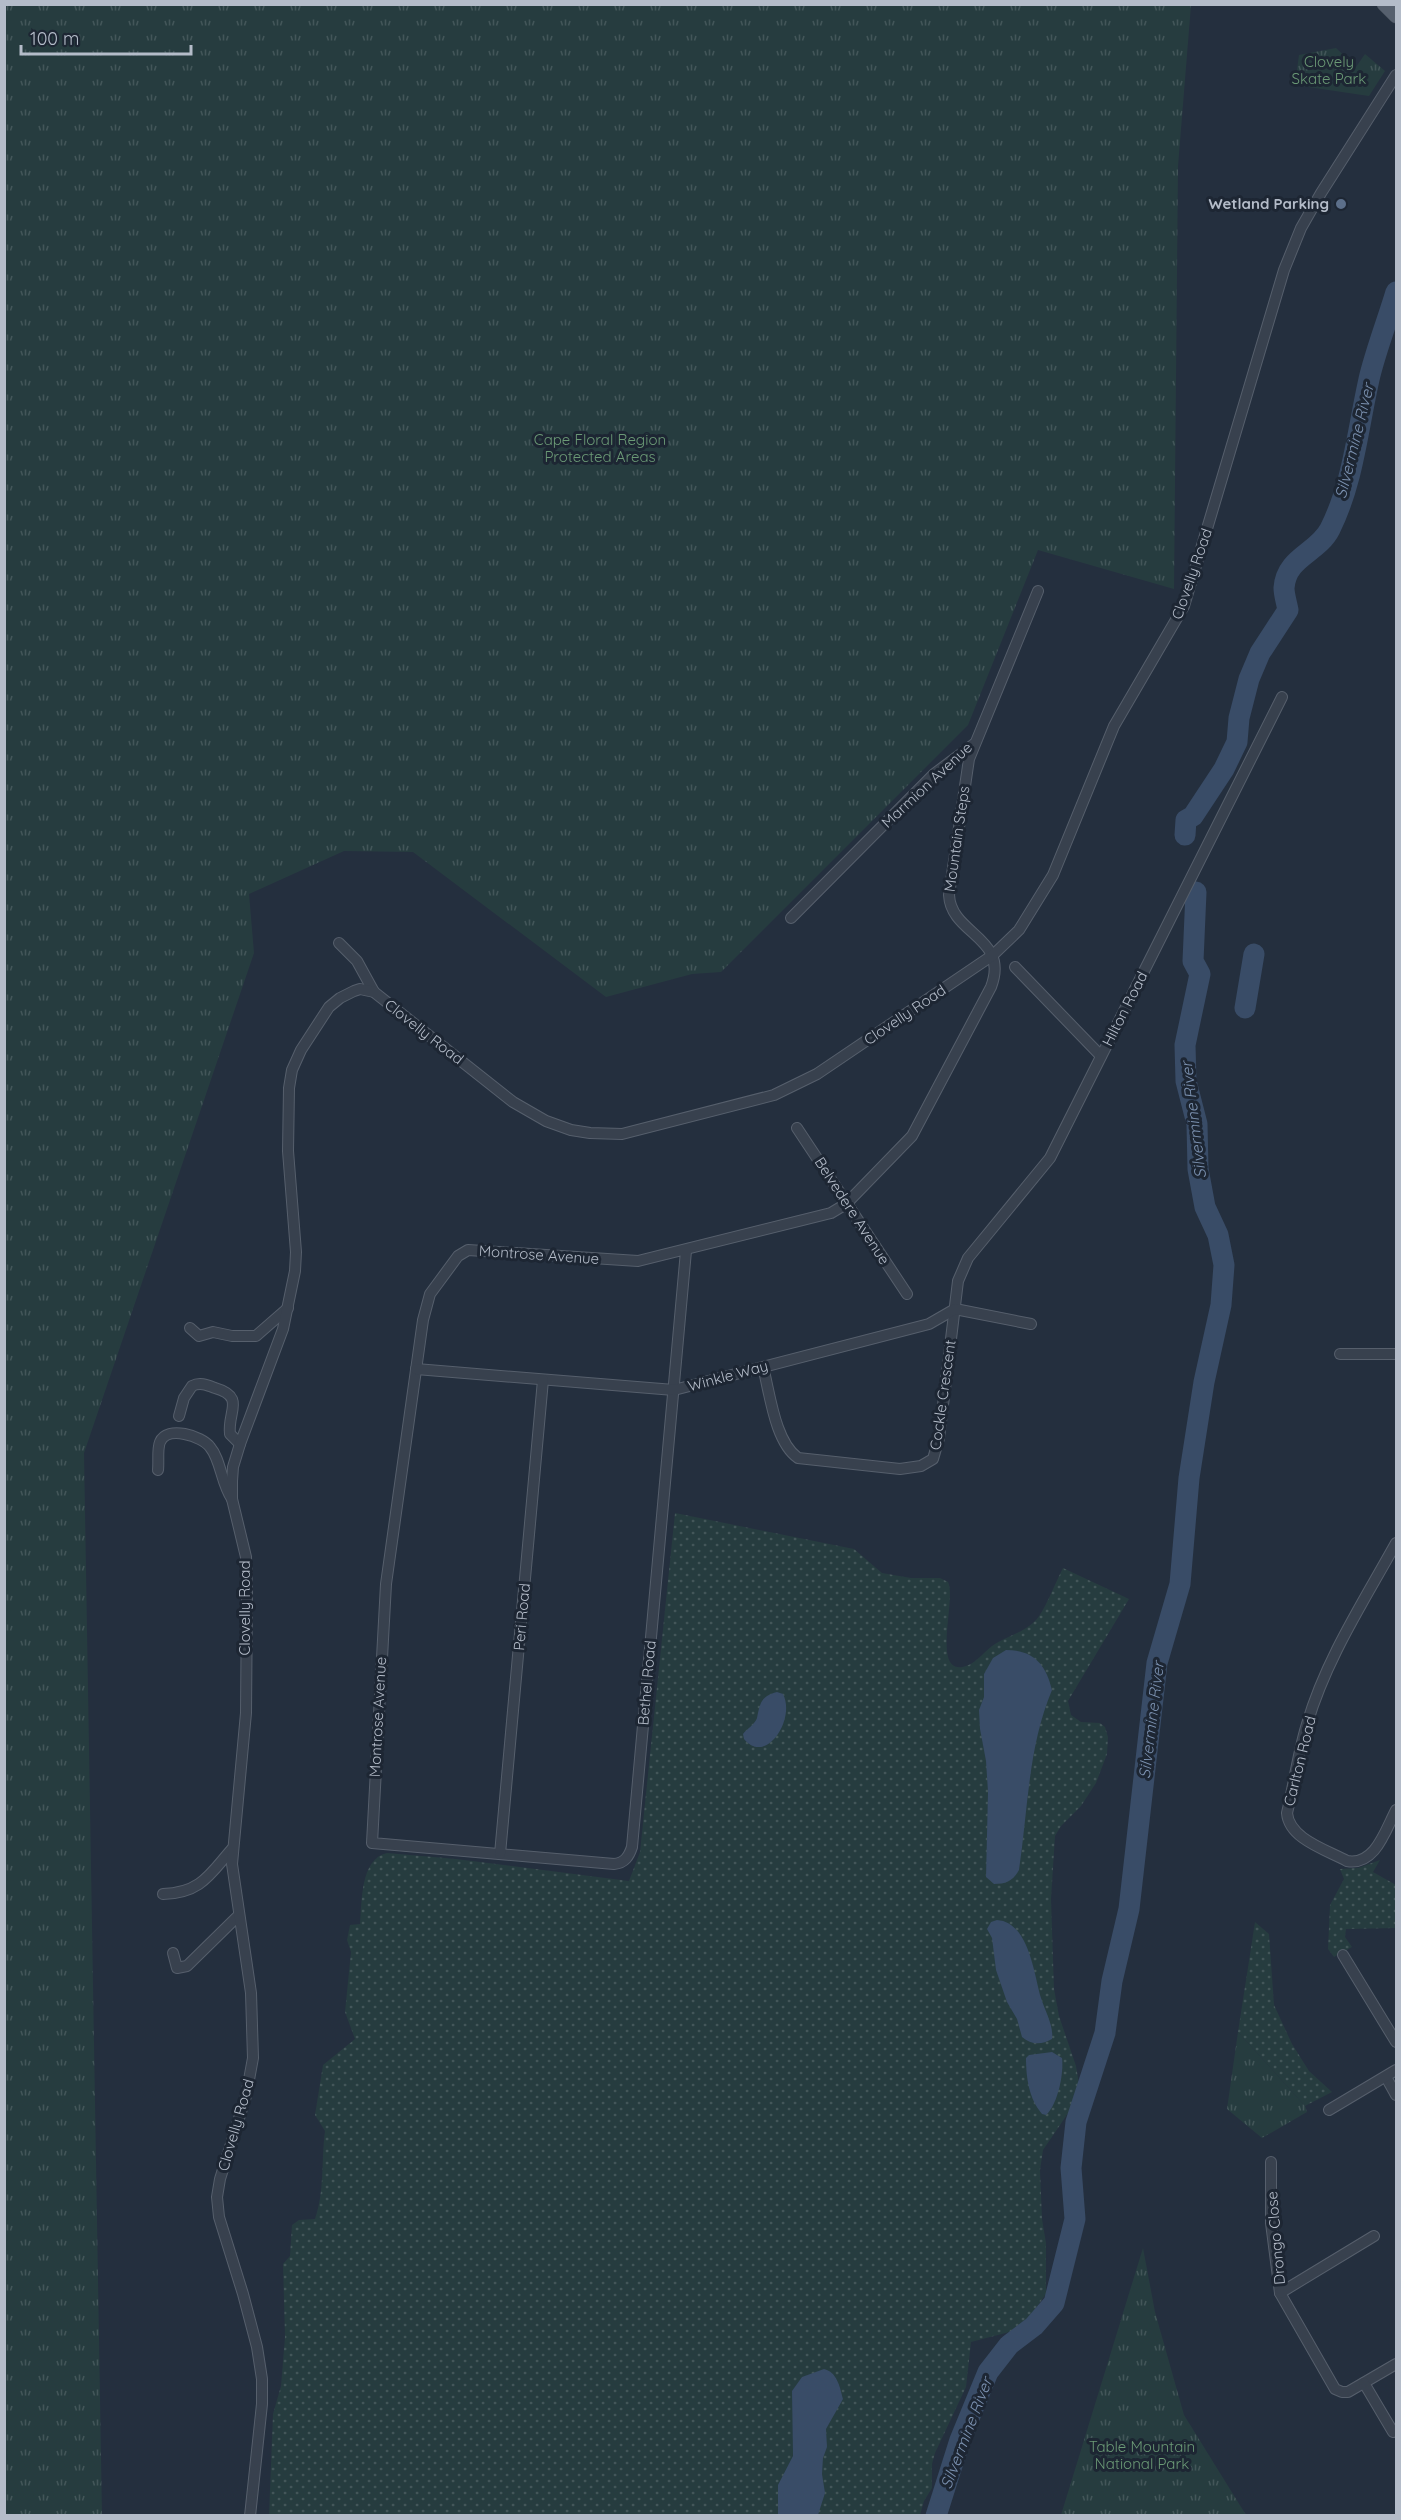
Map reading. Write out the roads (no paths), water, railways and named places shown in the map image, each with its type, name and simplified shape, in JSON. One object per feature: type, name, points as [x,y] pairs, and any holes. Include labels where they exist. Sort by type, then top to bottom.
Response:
[{"type":"main road","points":[[1384,4],[1396,16]]},
{"type":"street","name":"Clovelly Road","points":[[250,2516],[262,2404],[262,2379],[257,2347],[243,2294],[219,2217],[217,2197],[220,2179],[246,2096],[253,2058],[250,1993],[233,1884],[233,1849],[246,1713],[247,1593],[246,1557],[232,1499],[233,1467],[283,1329],[296,1252],[288,1151],[289,1088],[292,1070],[328,1007],[340,998],[360,989],[374,992],[513,1102],[537,1116],[571,1130],[622,1134],[774,1095],[817,1074],[993,955],[1019,930],[1053,875],[1114,726],[1179,616],[1195,572],[1284,270],[1296,240],[1321,193],[1396,75]]},
{"type":"street","name":"Marmion Avenue","points":[[791,918],[934,774],[974,744],[1038,591]]},
{"type":"street","name":"Hilton Road","points":[[955,1309],[958,1281],[968,1258],[1048,1162],[1282,697]]},
{"type":"street","name":"Mountain Steps","points":[[974,744],[968,762],[949,896],[950,906],[956,915],[993,955]]},
{"type":"street","points":[[339,944],[357,961],[374,992]]},
{"type":"street","name":"Montrose Avenue","points":[[372,1843],[385,1592],[427,1299],[462,1252],[628,1262],[686,1251],[831,1213],[846,1203],[916,1130],[991,987],[996,971],[993,955]]},
{"type":"street","points":[[1015,967],[1101,1056]]},
{"type":"street","name":"Belvedere Avenue","points":[[797,1128],[907,1294]]},
{"type":"street","name":"Bethel Road","points":[[372,1843],[614,1864],[629,1856],[632,1847],[686,1251]]},
{"type":"street","points":[[190,1328],[199,1336],[213,1332],[232,1336],[256,1336],[288,1308]]},
{"type":"street","points":[[955,1309],[1030,1324]]},
{"type":"street","name":"Cockle Crescent","points":[[764,1367],[783,1441],[791,1453],[798,1458],[900,1469],[921,1466],[933,1459],[937,1450],[955,1309]]},
{"type":"street","name":"Winkle Way","points":[[416,1369],[674,1390],[929,1323],[955,1309]]},
{"type":"street","points":[[1340,1354],[1396,1354]]},
{"type":"street","name":"Peri Road","points":[[500,1854],[543,1380]]},
{"type":"street","points":[[179,1416],[184,1398],[192,1386],[206,1385],[227,1392],[232,1398],[233,1405],[230,1434],[240,1444]]},
{"type":"street","points":[[158,1470],[159,1443],[164,1436],[170,1433],[180,1433],[198,1438],[210,1446],[225,1488],[232,1499]]},
{"type":"street","name":"Carlton Road","points":[[1396,1543],[1341,1641],[1312,1708],[1287,1813],[1289,1824],[1296,1833],[1347,1861],[1361,1861],[1368,1858],[1375,1850],[1396,1810]]},
{"type":"street","points":[[163,1894],[181,1893],[205,1881],[233,1849]]},
{"type":"street","points":[[172,1953],[177,1968],[188,1966],[239,1915]]},
{"type":"street","points":[[1343,1955],[1396,2042]]},
{"type":"street","points":[[1329,2110],[1396,2070]]},
{"type":"street","points":[[1386,2077],[1396,2095]]},
{"type":"street","name":"Drongo Close","points":[[1271,2162],[1271,2223],[1281,2293],[1307,2342],[1338,2391],[1348,2392],[1364,2383]]},
{"type":"street","points":[[1281,2293],[1374,2236]]},
{"type":"street","points":[[1392,2432],[1364,2383],[1396,2364]]},
{"type":"water","points":[[1006,1650],[1024,1653],[1037,1660],[1046,1673],[1052,1690],[1033,1756],[1019,1870],[1009,1881],[994,1884],[986,1877],[988,1792],[979,1710],[984,1697],[984,1674],[993,1658]]},
{"type":"water","points":[[777,1692],[783,1694],[786,1704],[782,1726],[777,1736],[769,1743],[761,1747],[753,1746],[744,1739],[743,1734],[756,1720],[762,1701]]},
{"type":"water","points":[[997,1920],[1008,1923],[1023,1939],[1052,2029],[1052,2039],[1048,2041],[1033,2043],[1025,2040],[1007,2002],[996,1970],[992,1938],[987,1929],[991,1922]]},
{"type":"water","points":[[1052,2052],[1062,2058],[1062,2072],[1057,2096],[1046,2115],[1042,2114],[1031,2095],[1026,2058],[1029,2055]]},
{"type":"water","points":[[824,2369],[835,2377],[843,2399],[826,2429],[827,2447],[823,2458],[822,2474],[825,2493],[818,2515],[778,2515],[778,2485],[793,2456],[792,2391],[802,2377]]},
{"type":"waterway","name":"Silvermine River","points":[[1185,835],[1186,820],[1193,816],[1224,769],[1237,742],[1239,718],[1249,679],[1260,653],[1288,610],[1284,588],[1290,569],[1325,537],[1338,511],[1350,473],[1370,375],[1396,292]]},
{"type":"waterway","name":"Silvermine River","points":[[936,2516],[960,2440],[988,2372],[1009,2345],[1034,2326],[1054,2303],[1075,2219],[1071,2168],[1076,2122],[1105,2033],[1112,1981],[1129,1909],[1157,1663],[1180,1584],[1189,1478],[1204,1382],[1221,1305],[1224,1265],[1218,1235],[1205,1207],[1198,1169],[1197,1124],[1186,1081],[1185,1045],[1200,974],[1193,961],[1196,892]]},
{"type":"waterway","points":[[1245,1008],[1254,954]]},
{"type":"place","name":"Wetland Parking","points":[[1341,204]]},
{"type":"park label","name":"Clovely Skate Park","points":[[1329,70]]},
{"type":"park label","name":"Cape Floral Region Protected Areas","points":[[600,448]]},
{"type":"park label","name":"Table Mountain National Park","points":[[1142,2456]]}]
